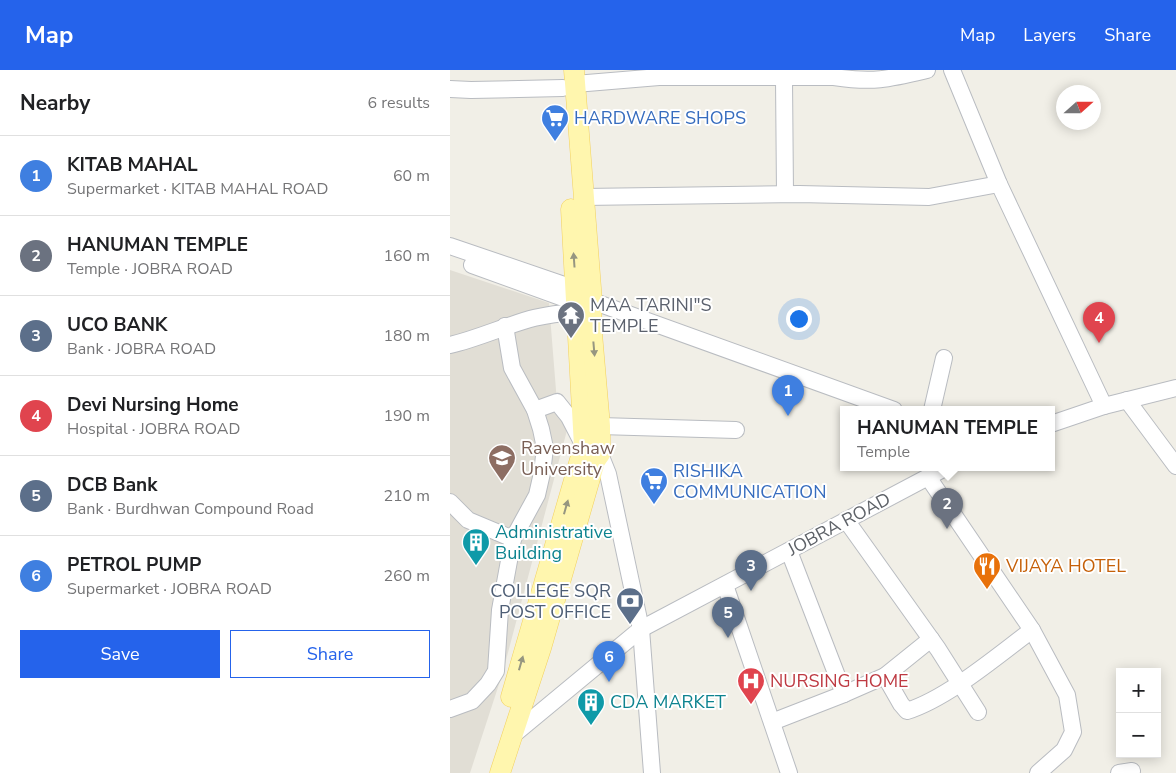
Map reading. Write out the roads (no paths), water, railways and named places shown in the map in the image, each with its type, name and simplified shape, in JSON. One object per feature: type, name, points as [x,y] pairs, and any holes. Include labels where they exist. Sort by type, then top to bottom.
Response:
[{"type":"main road","points":[[568,78],[583,197],[580,301],[591,322],[600,426],[592,450]]},
{"type":"main road","points":[[487,773],[506,739],[541,648],[595,461],[592,450],[580,301],[568,78]]},
{"type":"main road","points":[[500,773],[506,739]]},
{"type":"street","points":[[450,88],[471,90],[568,78],[784,78],[835,74],[860,81],[881,81],[927,70]]},
{"type":"street","points":[[952,70],[999,184],[1104,406]]},
{"type":"street","points":[[784,78],[785,194]]},
{"type":"street","points":[[583,197],[785,194],[928,198],[999,184]]},
{"type":"street","points":[[450,246],[580,301]]},
{"type":"street","points":[[450,257],[882,406]]},
{"type":"street","points":[[450,345],[474,340],[505,326],[558,312],[580,301]]},
{"type":"street","points":[[450,709],[472,701],[488,684],[496,671],[500,610],[513,539],[537,495],[542,473],[545,448],[535,410],[512,368],[505,326]]},
{"type":"street","points":[[933,406],[944,358]]},
{"type":"street","points":[[1055,423],[1104,406],[1176,388]]},
{"type":"street","points":[[1127,400],[1176,466]]},
{"type":"street","points":[[535,410],[556,402],[569,417],[608,474],[641,629],[652,773]]},
{"type":"street","points":[[600,426],[736,430]]},
{"type":"street","name":"JOBRA ROAD","points":[[506,739],[641,629],[939,471]]},
{"type":"street","points":[[928,477],[1032,630],[1067,695],[1073,732],[1064,750],[1038,773]]},
{"type":"street","points":[[450,502],[468,520],[513,539]]},
{"type":"street","points":[[846,520],[931,639],[978,712]]},
{"type":"street","points":[[789,551],[844,694]]},
{"type":"street","points":[[725,585],[789,773]]},
{"type":"street","points":[[885,676],[907,711],[917,708],[959,683],[1032,630]]},
{"type":"street","points":[[772,722],[885,676],[931,639]]},
{"type":"place","name":"HARDWARE SHOPS","points":[[555,142]]},
{"type":"place","name":"MAA TARINI\"S TEMPLE","points":[[571,339]]},
{"type":"place","name":"Devi Nursing Home","points":[[1099,343]]},
{"type":"place","name":"KITAB MAHAL","points":[[788,416]]},
{"type":"place","name":"Ravenshaw University","points":[[502,482]]},
{"type":"place","name":"RISHIKA COMMUNICATION","points":[[654,505]]},
{"type":"place","name":"HANUMAN TEMPLE","points":[[947,529]]},
{"type":"place","name":"Administrative Building","points":[[476,566]]},
{"type":"place","name":"VIJAYA HOTEL","points":[[987,590]]},
{"type":"place","name":"UCO BANK","points":[[751,591]]},
{"type":"place","name":"COLLEGE SQR POST OFFICE","points":[[630,625]]},
{"type":"place","name":"DCB Bank","points":[[728,638]]},
{"type":"place","name":"PETROL PUMP","points":[[609,682]]},
{"type":"place","name":"NURSING HOME","points":[[751,705]]},
{"type":"place","name":"CDA MARKET","points":[[591,726]]}]
